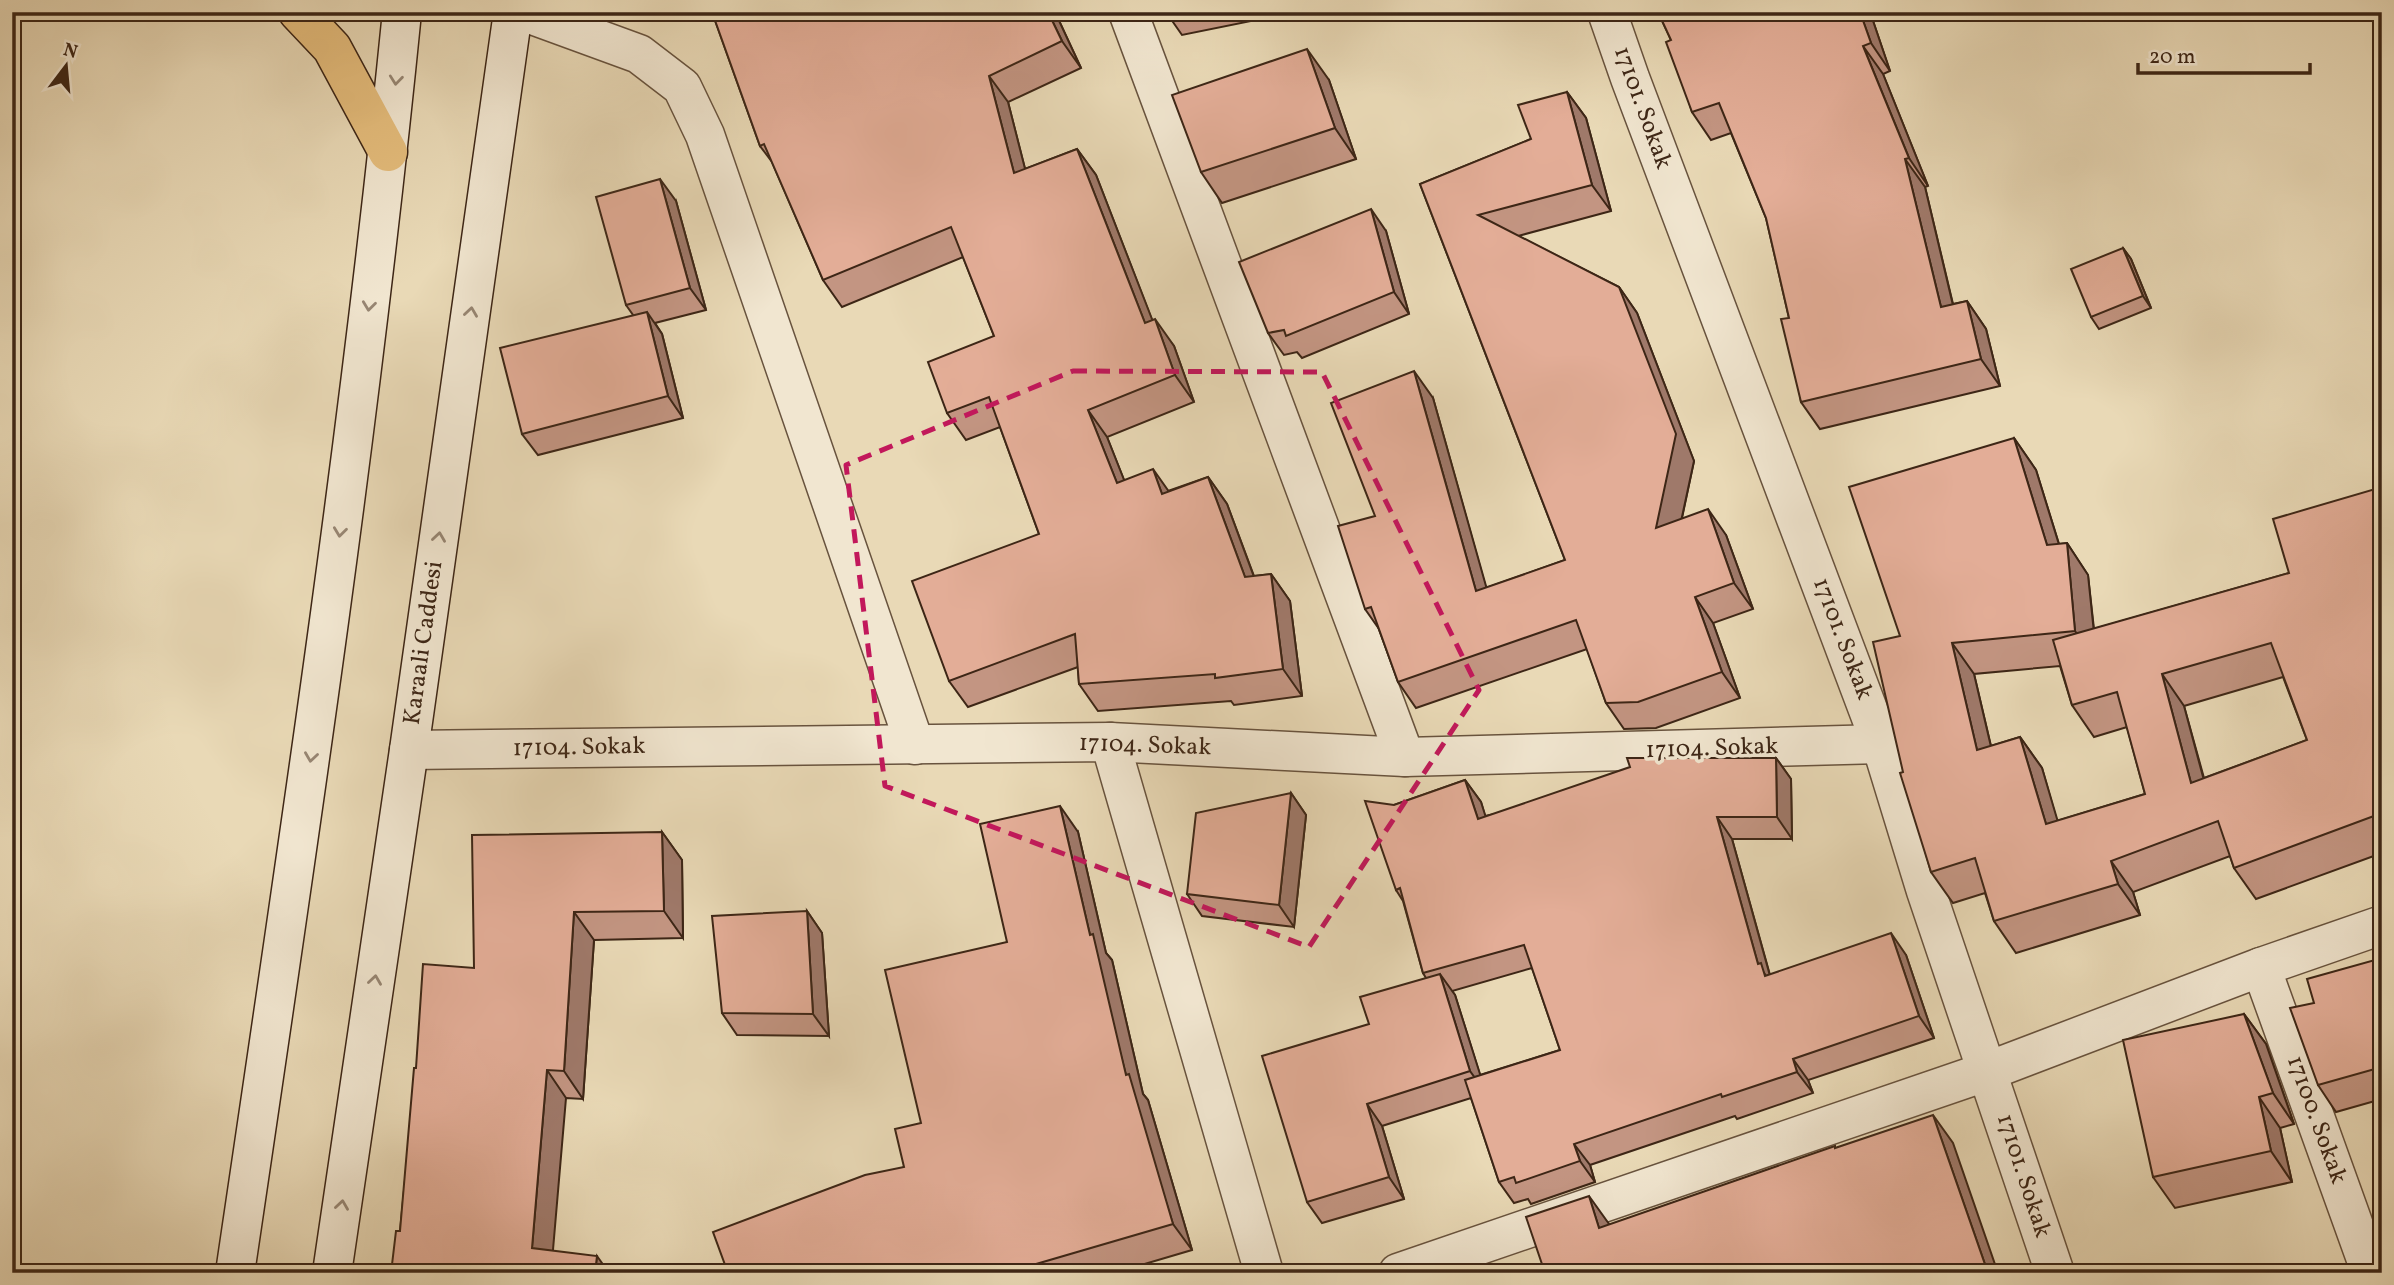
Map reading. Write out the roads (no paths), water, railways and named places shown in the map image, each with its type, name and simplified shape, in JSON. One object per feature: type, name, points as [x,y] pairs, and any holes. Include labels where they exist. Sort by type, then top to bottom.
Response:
[{"type":"highway","points":[[298,12],[332,48],[388,152]]},
{"type":"street","points":[[235,1273],[313,741],[388,152],[402,12]]},
{"type":"street","name":"Karaali Caddesi","points":[[332,1273],[513,12]]},
{"type":"street","points":[[524,12],[639,54],[682,88],[705,135],[915,745]]},
{"type":"street","points":[[1128,12],[1405,757]]},
{"type":"street","name":"17101. Sokak","points":[[1607,12],[1881,744],[1926,891],[2055,1273]]},
{"type":"street","points":[[1110,742],[1264,1273]]},
{"type":"street","name":"17104. Sokak","points":[[409,750],[1110,742],[1405,757],[1881,744]]},
{"type":"street","points":[[1398,1273],[1988,1071],[2261,967],[2382,925]]},
{"type":"street","name":"17100. Sokak","points":[[2261,967],[2373,1273]]},
{"type":"street","points":[[2373,1273],[2382,1270]]}]
